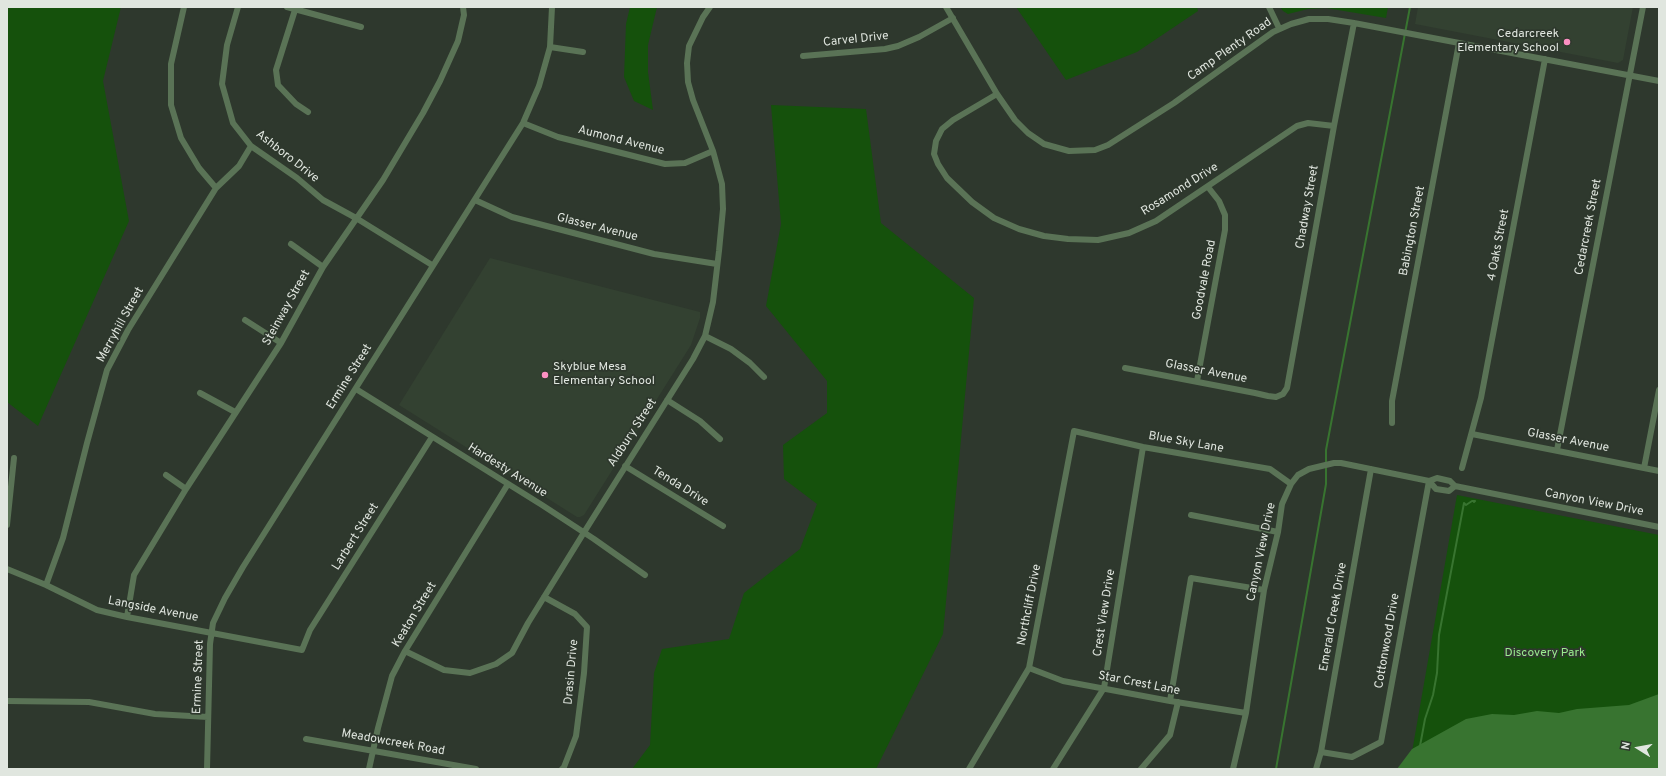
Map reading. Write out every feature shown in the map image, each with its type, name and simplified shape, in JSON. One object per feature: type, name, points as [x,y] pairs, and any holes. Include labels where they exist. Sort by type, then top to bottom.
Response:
[{"type":"street","points":[[184,7],[171,64],[171,105],[181,138],[199,168],[216,188]]},
{"type":"street","name":"Ashboro Drive","points":[[238,7],[227,45],[222,84],[233,123],[251,146],[297,178],[323,200],[356,218],[432,265]]},
{"type":"street","points":[[286,7],[361,27]]},
{"type":"street","name":"Steinway Street","points":[[127,617],[134,575],[186,489],[281,343],[323,267],[383,180],[440,81],[458,41],[464,15],[463,7]]},
{"type":"street","name":"Ermine Street","points":[[207,769],[211,633],[213,624],[225,598],[243,567],[356,389],[432,265],[523,123],[539,86],[550,47],[552,7]]},
{"type":"street","name":"Aldbury Street","points":[[405,651],[444,670],[470,673],[496,664],[512,653],[544,597],[693,359],[705,336],[713,302],[723,209],[722,184],[713,151],[693,100],[688,82],[687,63],[689,46],[703,17],[710,7]]},
{"type":"street","name":"Camp Plenty Road","points":[[946,7],[997,94],[1015,120],[1028,133],[1044,144],[1069,151],[1095,150],[1122,138],[1279,28],[1309,19],[1328,19],[1354,23],[1659,80]]},
{"type":"street","points":[[1269,7],[1279,28]]},
{"type":"street","name":"Cedarcreek Street","points":[[1557,450],[1642,7]]},
{"type":"street","points":[[295,10],[276,70],[278,86],[296,104],[308,112]]},
{"type":"street","name":"Carvel Drive","points":[[803,56],[885,49],[898,46],[953,18]]},
{"type":"street","name":"Chadway Street","points":[[1283,394],[1287,388],[1354,23]]},
{"type":"street","name":"Babington Street","points":[[1392,423],[1392,401],[1459,43]]},
{"type":"street","points":[[550,47],[583,52]]},
{"type":"street","name":"4 Oaks Street","points":[[1462,468],[1481,398],[1545,59]]},
{"type":"street","name":"Rosamond Drive","points":[[997,94],[953,120],[942,129],[936,141],[934,154],[938,164],[947,178],[972,202],[994,218],[1019,229],[1044,236],[1068,239],[1098,240],[1129,233],[1156,222],[1297,126],[1308,123],[1334,126]]},
{"type":"street","name":"Aumond Avenue","points":[[523,123],[558,137],[665,164],[685,163],[713,151]]},
{"type":"street","name":"Merryhill Street","points":[[46,585],[63,538],[107,370],[128,330],[216,188],[239,166],[251,146]]},
{"type":"street","name":"Goodvale Road","points":[[1197,381],[1226,230],[1225,215],[1219,201],[1208,187]]},
{"type":"street","name":"Glasser Avenue","points":[[475,200],[512,217],[654,254],[717,264]]},
{"type":"street","points":[[291,244],[323,267]]},
{"type":"street","points":[[245,320],[281,343]]},
{"type":"street","points":[[705,336],[732,349],[750,363],[764,377]]},
{"type":"street","name":"Glasser Avenue","points":[[1125,368],[1268,396],[1276,397],[1283,394]]},
{"type":"street","name":"Hardesty Avenue","points":[[356,389],[584,532],[645,575]]},
{"type":"street","points":[[1644,468],[1659,390]]},
{"type":"street","points":[[200,393],[235,412]]},
{"type":"street","points":[[667,400],[700,421],[720,439]]},
{"type":"street","name":"Blue Sky Lane","points":[[1074,431],[1143,447],[1270,469],[1291,484]]},
{"type":"street","name":"Northcliff Drive","points":[[969,769],[1028,668],[1074,431]]},
{"type":"street","name":"Glasser Avenue","points":[[1472,434],[1659,471]]},
{"type":"street","name":"Larbert Street","points":[[302,650],[310,630],[432,437]]},
{"type":"street","name":"Crest View Drive","points":[[1053,769],[1104,688],[1143,447]]},
{"type":"street","points":[[7,525],[14,458]]},
{"type":"street","name":"Canyon View Drive","points":[[1233,769],[1246,713],[1264,590],[1278,532],[1282,504],[1291,484],[1304,472],[1318,466],[1341,463],[1429,481],[1437,478],[1450,481],[1455,486],[1659,527]]},
{"type":"street","name":"Tenda Drive","points":[[625,466],[723,526]]},
{"type":"street","name":"Emerald Creek Drive","points":[[1316,769],[1321,752],[1371,469]]},
{"type":"street","points":[[166,475],[186,489]]},
{"type":"street","name":"Canyon View Drive","points":[[1429,481],[1436,489],[1449,491],[1455,486]]},
{"type":"street","name":"Cottonwood Drive","points":[[1321,752],[1352,757],[1381,742],[1429,481]]},
{"type":"street","name":"Keaton Street","points":[[370,769],[378,728],[392,676],[405,651],[508,484]]},
{"type":"street","points":[[1191,515],[1278,532]]},
{"type":"street","name":"Langside Avenue","points":[[7,569],[46,585],[97,610],[302,650]]},
{"type":"street","points":[[1170,702],[1192,578],[1264,590]]},
{"type":"street","name":"Drasin Drive","points":[[544,597],[575,614],[587,627],[584,673],[576,736],[562,769]]},
{"type":"street","name":"Star Crest Lane","points":[[1028,668],[1063,681],[1170,702],[1246,713]]},
{"type":"street","points":[[7,701],[89,702],[155,714],[208,717]]},
{"type":"street","points":[[1141,769],[1170,735],[1178,702]]},
{"type":"street","name":"Meadowcreek Road","points":[[306,739],[476,769]]},
{"type":"shaded area","name":"Cedarcreek Elementary School","points":[[1418,7],[1633,7],[1623,60],[1618,63],[1415,24]]},
{"type":"shaded area","name":"Skyblue Mesa Elementary School","points":[[490,258],[700,312],[700,318],[691,345],[584,515],[580,517],[577,517],[399,405]]},
{"type":"shaded area","points":[[1659,694],[1659,769],[1397,769],[1412,749],[1466,719],[1492,714],[1514,715],[1537,711],[1559,713],[1577,709],[1629,705]]},
{"type":"green space","points":[[7,7],[121,7],[103,81],[129,221],[38,426],[7,402]]},
{"type":"green space","points":[[630,7],[657,7],[648,45],[648,72],[653,110],[634,101],[624,77],[626,24]]},
{"type":"green space","points":[[1016,7],[1197,7],[1198,11],[1137,52],[1066,80]]},
{"type":"green space","points":[[1280,7],[1388,7],[1386,18],[1326,8],[1308,9],[1288,14]]},
{"type":"green space","points":[[771,105],[866,109],[881,223],[974,298],[943,634],[876,769],[632,769],[650,745],[654,673],[662,649],[729,639],[744,593],[800,549],[817,504],[784,479],[783,445],[827,413],[827,381],[766,306],[781,224]]},
{"type":"green space","name":"Discovery Park","points":[[1457,495],[1659,535],[1659,769],[1409,769]]},
{"type":"waterway","points":[[1276,769],[1326,484],[1326,450],[1410,7]]},
{"type":"waterway","points":[[1420,746],[1425,719],[1433,695],[1437,673],[1439,635],[1464,503],[1466,505],[1472,501],[1475,501],[1474,502]]},
{"type":"place","name":"Cedarcreek Elementary School","points":[[1567,42]]},
{"type":"place","name":"Skyblue Mesa Elementary School","points":[[545,375]]}]
